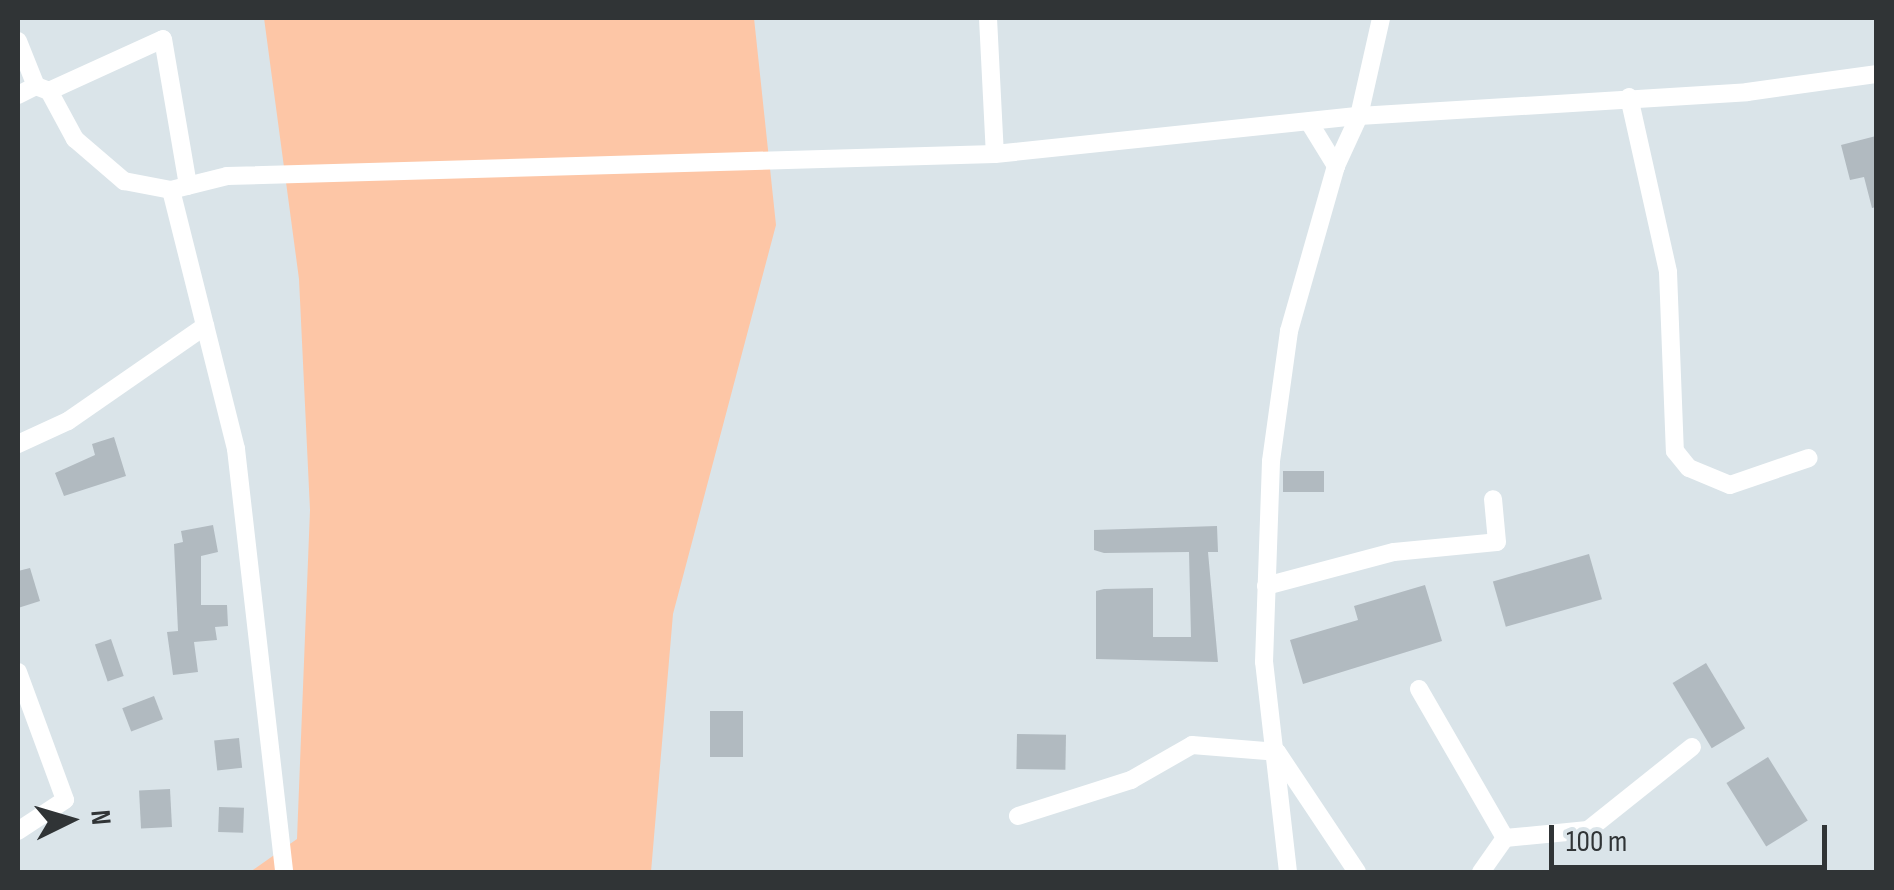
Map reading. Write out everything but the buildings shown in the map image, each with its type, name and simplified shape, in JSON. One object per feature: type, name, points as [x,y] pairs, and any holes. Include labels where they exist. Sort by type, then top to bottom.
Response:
[{"type":"street","points":[[988,18],[995,154]]},
{"type":"street","points":[[1288,872],[1264,662],[1271,461],[1289,332],[1336,166],[1358,116],[1380,18]]},
{"type":"street","points":[[18,95],[164,40],[180,188],[205,326],[236,449],[284,872]]},
{"type":"street","points":[[18,41],[74,139],[124,181],[180,188],[227,176],[995,154],[1358,116],[1551,108],[1629,97],[1747,92],[1876,74]]},
{"type":"street","points":[[1629,97],[1668,272],[1674,451],[1689,468],[1730,485],[1809,458]]},
{"type":"street","points":[[1309,122],[1336,166]]},
{"type":"street","points":[[18,444],[68,421],[205,326]]},
{"type":"street","points":[[1266,586],[1394,552],[1496,542],[1493,498]]},
{"type":"street","points":[[18,672],[65,800],[18,831]]},
{"type":"street","points":[[1418,689],[1505,838]]},
{"type":"street","points":[[1018,816],[1131,780],[1192,745],[1277,752]]},
{"type":"street","points":[[1481,872],[1505,838],[1588,830],[1692,748]]},
{"type":"street","points":[[1277,752],[1356,872]]},
{"type":"shaded area","points":[[264,18],[754,18],[776,225],[673,614],[651,872],[250,872],[297,839],[310,510],[299,279]]}]
